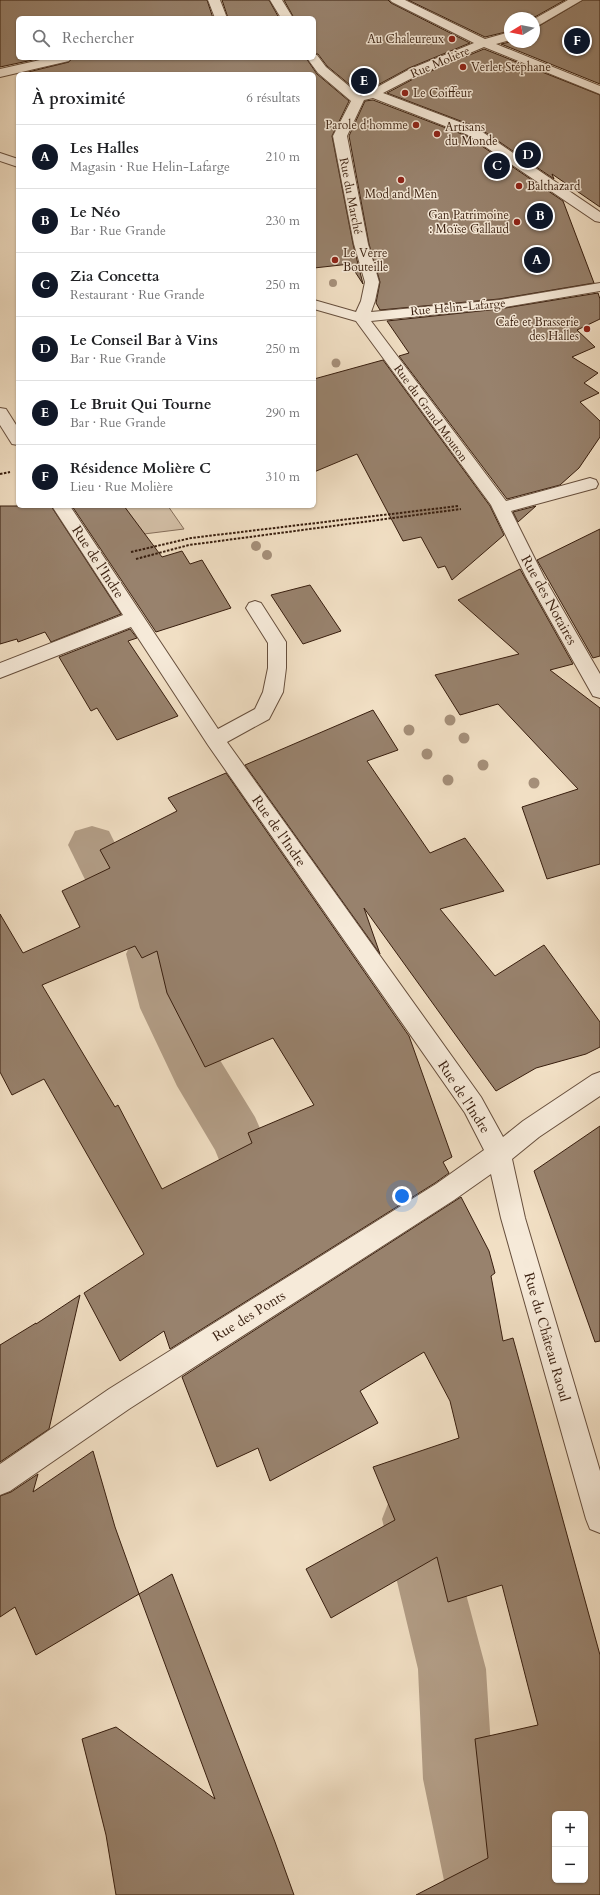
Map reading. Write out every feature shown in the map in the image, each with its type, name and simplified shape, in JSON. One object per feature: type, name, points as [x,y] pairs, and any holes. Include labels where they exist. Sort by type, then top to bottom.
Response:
[{"type":"street","points":[[214,0],[220,16]]},
{"type":"street","points":[[276,0],[286,16]]},
{"type":"street","points":[[396,0],[484,43],[600,90]]},
{"type":"street","points":[[540,21],[576,0]]},
{"type":"street","name":"Rue Molière","points":[[358,100],[373,94],[414,72],[484,43],[504,38]]},
{"type":"street","points":[[0,73],[56,60]]},
{"type":"street","points":[[314,60],[322,70],[358,100]]},
{"type":"street","points":[[373,94],[474,132],[600,218]]},
{"type":"street","name":"Rue du Marché","points":[[358,100],[340,136],[360,244],[372,282],[368,301],[361,318]]},
{"type":"street","points":[[0,157],[16,162]]},
{"type":"street","name":"Rue Helin-Lafarge","points":[[361,318],[499,304],[556,296],[600,287]]},
{"type":"street","points":[[316,305],[361,318]]},
{"type":"street","name":"Rue du Grand Mouton","points":[[361,318],[498,503]]},
{"type":"street","points":[[0,413],[16,437]]},
{"type":"street","points":[[498,503],[597,481]]},
{"type":"street","name":"Rue des Notaires","points":[[498,503],[535,577],[600,691]]},
{"type":"street","name":"Rue de l'Indre","points":[[62,508],[214,740],[473,1105],[499,1154]]},
{"type":"street","points":[[214,740],[262,714],[273,692],[277,668],[277,642],[256,608]]},
{"type":"street","points":[[0,671],[134,618]]},
{"type":"street","name":"Rue des Ponts","points":[[0,1481],[119,1399],[445,1192],[499,1154],[531,1129],[600,1083]]},
{"type":"street","name":"Rue du Château Raoul","points":[[499,1154],[513,1218],[600,1519]]},
{"type":"path","points":[[98,564],[189,545],[498,503]]},
{"type":"path","points":[[98,564],[191,538],[457,506],[498,503]]},
{"type":"shaded area","points":[[124,508],[169,508],[184,529],[144,534]]},
{"type":"building","points":[[0,0],[207,0],[212,16],[16,16],[16,60],[33,60],[0,67]]},
{"type":"building","points":[[222,0],[269,0],[278,16],[227,16]]},
{"type":"building","points":[[284,0],[388,0],[391,3],[470,43],[409,68],[361,94],[327,66],[318,54],[316,54],[316,16],[293,16]]},
{"type":"building","points":[[408,0],[565,0],[540,14],[540,12],[504,12],[504,32],[485,37]]},
{"type":"building","points":[[583,0],[600,0],[600,84],[511,48],[540,48],[540,25]]},
{"type":"building","points":[[484,49],[600,95],[600,207],[552,174],[554,179],[479,128],[387,93],[419,76]]},
{"type":"building","points":[[70,60],[307,60],[316,72],[28,72],[69,62]]},
{"type":"building","points":[[316,73],[349,101],[332,136],[353,244],[363,284],[350,264],[316,268]]},
{"type":"building","points":[[373,100],[467,136],[563,201],[594,283],[499,299],[380,310],[376,303],[380,282],[369,244],[349,136],[365,101]]},
{"type":"building","points":[[598,293],[600,299],[600,319],[577,330],[595,347],[572,357],[598,373],[584,383],[599,393],[580,402],[600,421],[600,437],[579,468],[560,485],[507,499],[399,356],[409,353],[387,321],[499,309]]},
{"type":"building","points":[[383,360],[490,506],[504,535],[452,580],[445,566],[438,568],[421,537],[403,541],[357,454],[316,471],[316,378]]},
{"type":"building","points":[[0,506],[16,506],[16,508],[52,508],[121,614],[51,642],[45,632],[18,642],[17,639],[0,644]]},
{"type":"building","points":[[536,506],[518,522],[513,512]]},
{"type":"building","points":[[73,508],[125,508],[162,557],[182,551],[190,564],[202,560],[231,608],[156,632]]},
{"type":"building","points":[[600,529],[600,656],[593,658],[537,560]]},
{"type":"building","points":[[520,569],[573,664],[550,670],[600,708],[600,864],[547,879],[522,807],[578,789],[498,704],[460,715],[435,675],[519,654],[458,600]]},
{"type":"building","points":[[310,585],[341,631],[303,644],[271,595]]},
{"type":"building","points":[[130,629],[137,638],[128,641],[178,716],[117,740],[97,708],[91,711],[59,657]]},
{"type":"building","points":[[373,710],[398,750],[367,761],[430,853],[465,838],[504,891],[440,909],[495,976],[544,945],[600,1022],[600,1047],[586,1054],[536,1068],[496,1091],[364,908],[380,954],[245,765]]},
{"type":"building","points":[[226,773],[409,1036],[452,1157],[443,1162],[449,1173],[435,1183],[170,1349],[164,1331],[120,1361],[84,1293],[144,1254],[44,1079],[12,1095],[0,1072],[0,914],[23,953],[80,927],[62,891],[110,868],[100,850],[177,811],[168,798]],"holes":[[[135,946],[142,958],[157,951],[167,993],[205,1067],[273,1038],[314,1105],[248,1133],[252,1143],[162,1189],[118,1105],[115,1107],[42,985]]]},
{"type":"building","points":[[600,1126],[600,1341],[595,1342],[534,1171]]},
{"type":"building","points":[[461,1197],[489,1251],[495,1273],[491,1276],[503,1341],[513,1338],[600,1655],[600,1895],[416,1895],[488,1858],[475,1739],[538,1725],[502,1585],[448,1602],[437,1557],[331,1618],[306,1569],[395,1520],[373,1467],[459,1438],[450,1401],[424,1352],[360,1391],[378,1423],[270,1481],[258,1448],[217,1467],[182,1377]]},
{"type":"building","points":[[80,1295],[49,1429],[0,1462],[0,1345],[36,1324]]},
{"type":"building","points":[[93,1451],[115,1527],[139,1594],[36,1655],[15,1607],[0,1617],[0,1496],[11,1492],[38,1474],[33,1492]]},
{"type":"building","points":[[172,1574],[294,1895],[116,1895],[106,1835],[82,1739],[116,1727],[215,1799],[139,1594]]},
{"type":"waterway","points":[[92,845],[117,896]]},
{"type":"waterway","points":[[151,954],[166,1008],[196,1069],[236,1135],[260,1192]]},
{"type":"waterway","points":[[414,1519],[452,1669],[458,1779],[484,1895]]},
{"type":"place","name":"Au Chaleureux","points":[[452,39]]},
{"type":"place","name":"Résidence Molière C","points":[[577,41]]},
{"type":"place","name":"Verlet Stéphane","points":[[463,67]]},
{"type":"place","name":"Le Bruit Qui Tourne","points":[[364,81]]},
{"type":"place","name":"Le Coiffeur","points":[[405,93]]},
{"type":"place","name":"Parole d'homme","points":[[416,125]]},
{"type":"place","name":"Artisans du Monde","points":[[437,134]]},
{"type":"place","name":"Le Conseil Bar à Vins","points":[[528,155]]},
{"type":"place","name":"Zia Concetta","points":[[497,166]]},
{"type":"place","name":"Mod and Men","points":[[401,180]]},
{"type":"place","name":"Balthazard","points":[[519,186]]},
{"type":"place","name":"Le Néo","points":[[540,216]]},
{"type":"place","name":"Gan Patrimoine : Moïse Gallaud","points":[[517,222]]},
{"type":"place","name":"Le Verre Bouteille","points":[[335,260]]},
{"type":"place","name":"Les Halles","points":[[537,260]]},
{"type":"place","name":"Cafe et Brasserie des Halles","points":[[587,329]]}]
